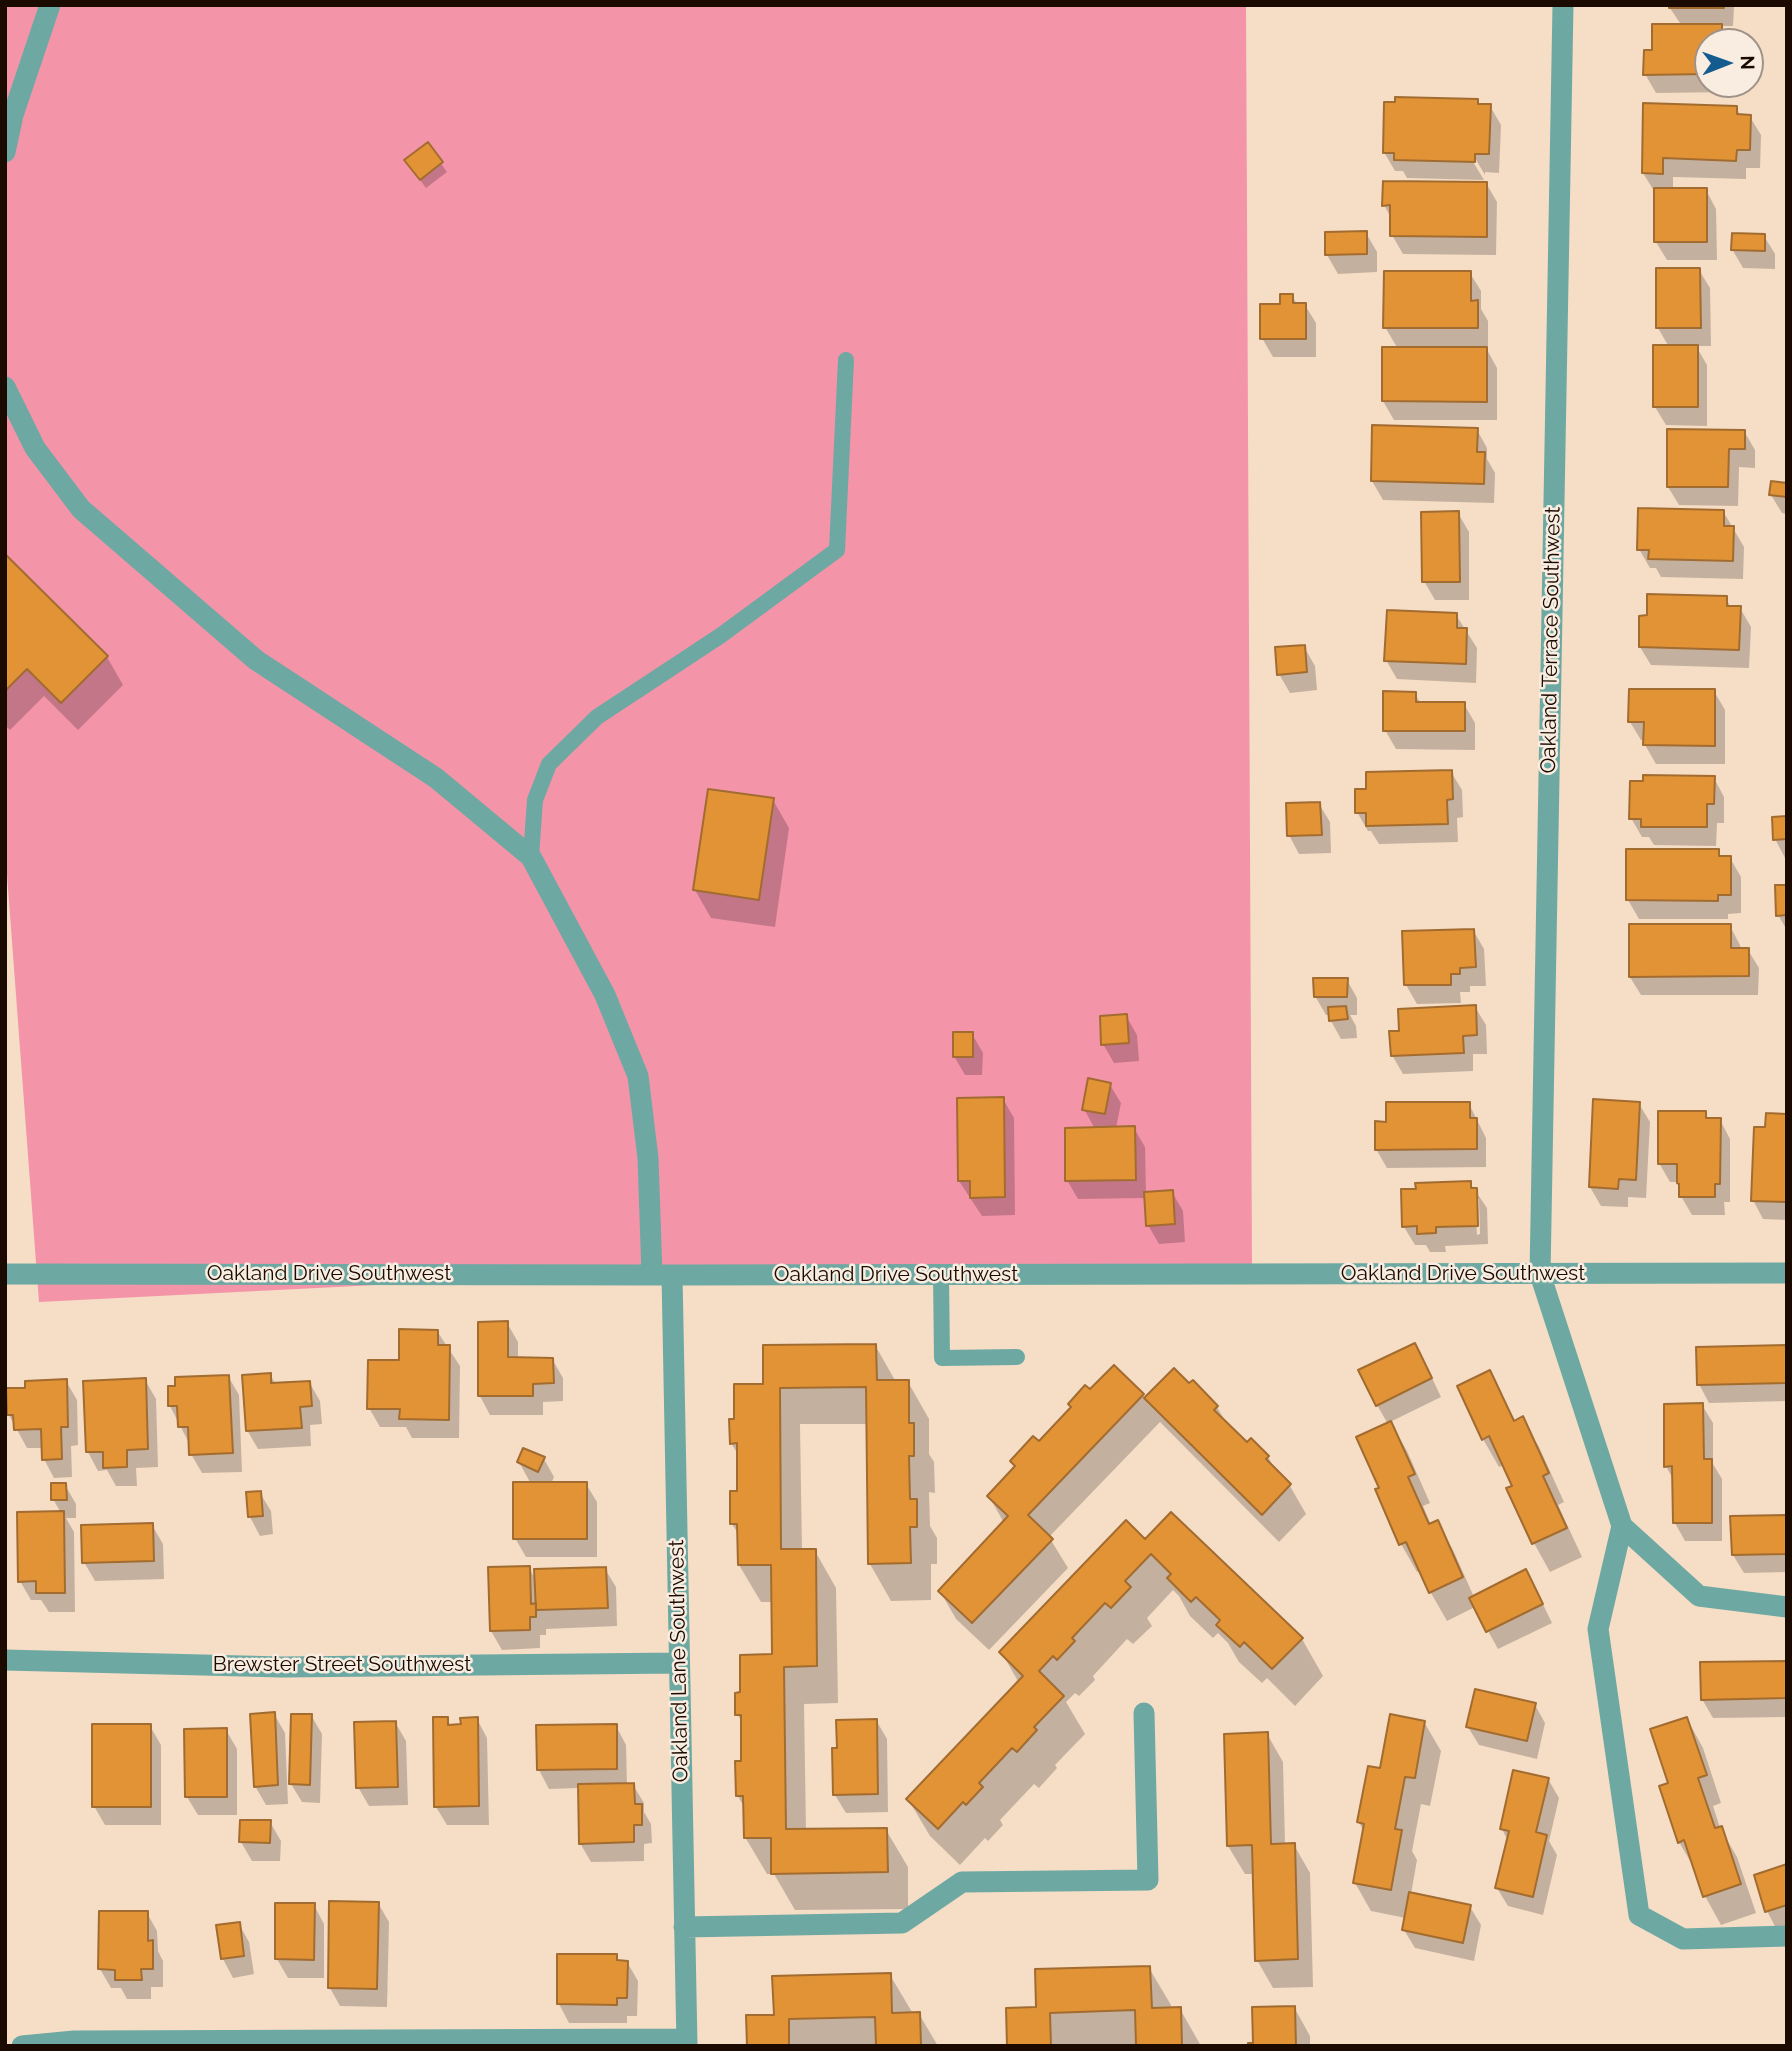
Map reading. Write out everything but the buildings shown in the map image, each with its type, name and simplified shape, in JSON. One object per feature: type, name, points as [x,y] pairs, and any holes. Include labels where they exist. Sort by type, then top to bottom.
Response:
[{"type":"street","points":[[5,152],[13,115],[50,5]]},
{"type":"street","name":"Oakland Terrace Southwest","points":[[1563,5],[1540,1274],[1622,1526]]},
{"type":"street","points":[[5,387],[35,448],[81,509],[256,660],[436,778],[531,857]]},
{"type":"street","name":"Oakland Lane Southwest","points":[[531,857],[605,995],[638,1076],[662,1275],[679,1663],[686,2043]]},
{"type":"street","name":"Oakland Drive Southwest","points":[[5,1274],[1787,1273]]},
{"type":"street","points":[[1787,1607],[1699,1596],[1622,1526],[1598,1629],[1639,1916],[1683,1939],[1787,1936]]},
{"type":"street","name":"Brewster Street Southwest","points":[[5,1660],[282,1667],[679,1663]]},
{"type":"street","points":[[684,1927],[902,1923],[962,1882],[1148,1880],[1144,1713]]},
{"type":"street","points":[[22,2046],[74,2041],[686,2043]]},
{"type":"lane","points":[[531,857],[535,800],[549,764],[597,717],[720,636],[836,550],[846,360]]},
{"type":"lane","points":[[941,1275],[942,1358],[1017,1357]]},
{"type":"shaded area","points":[[5,5],[1246,5],[1252,1267],[694,1269],[39,1302],[5,848]]}]
